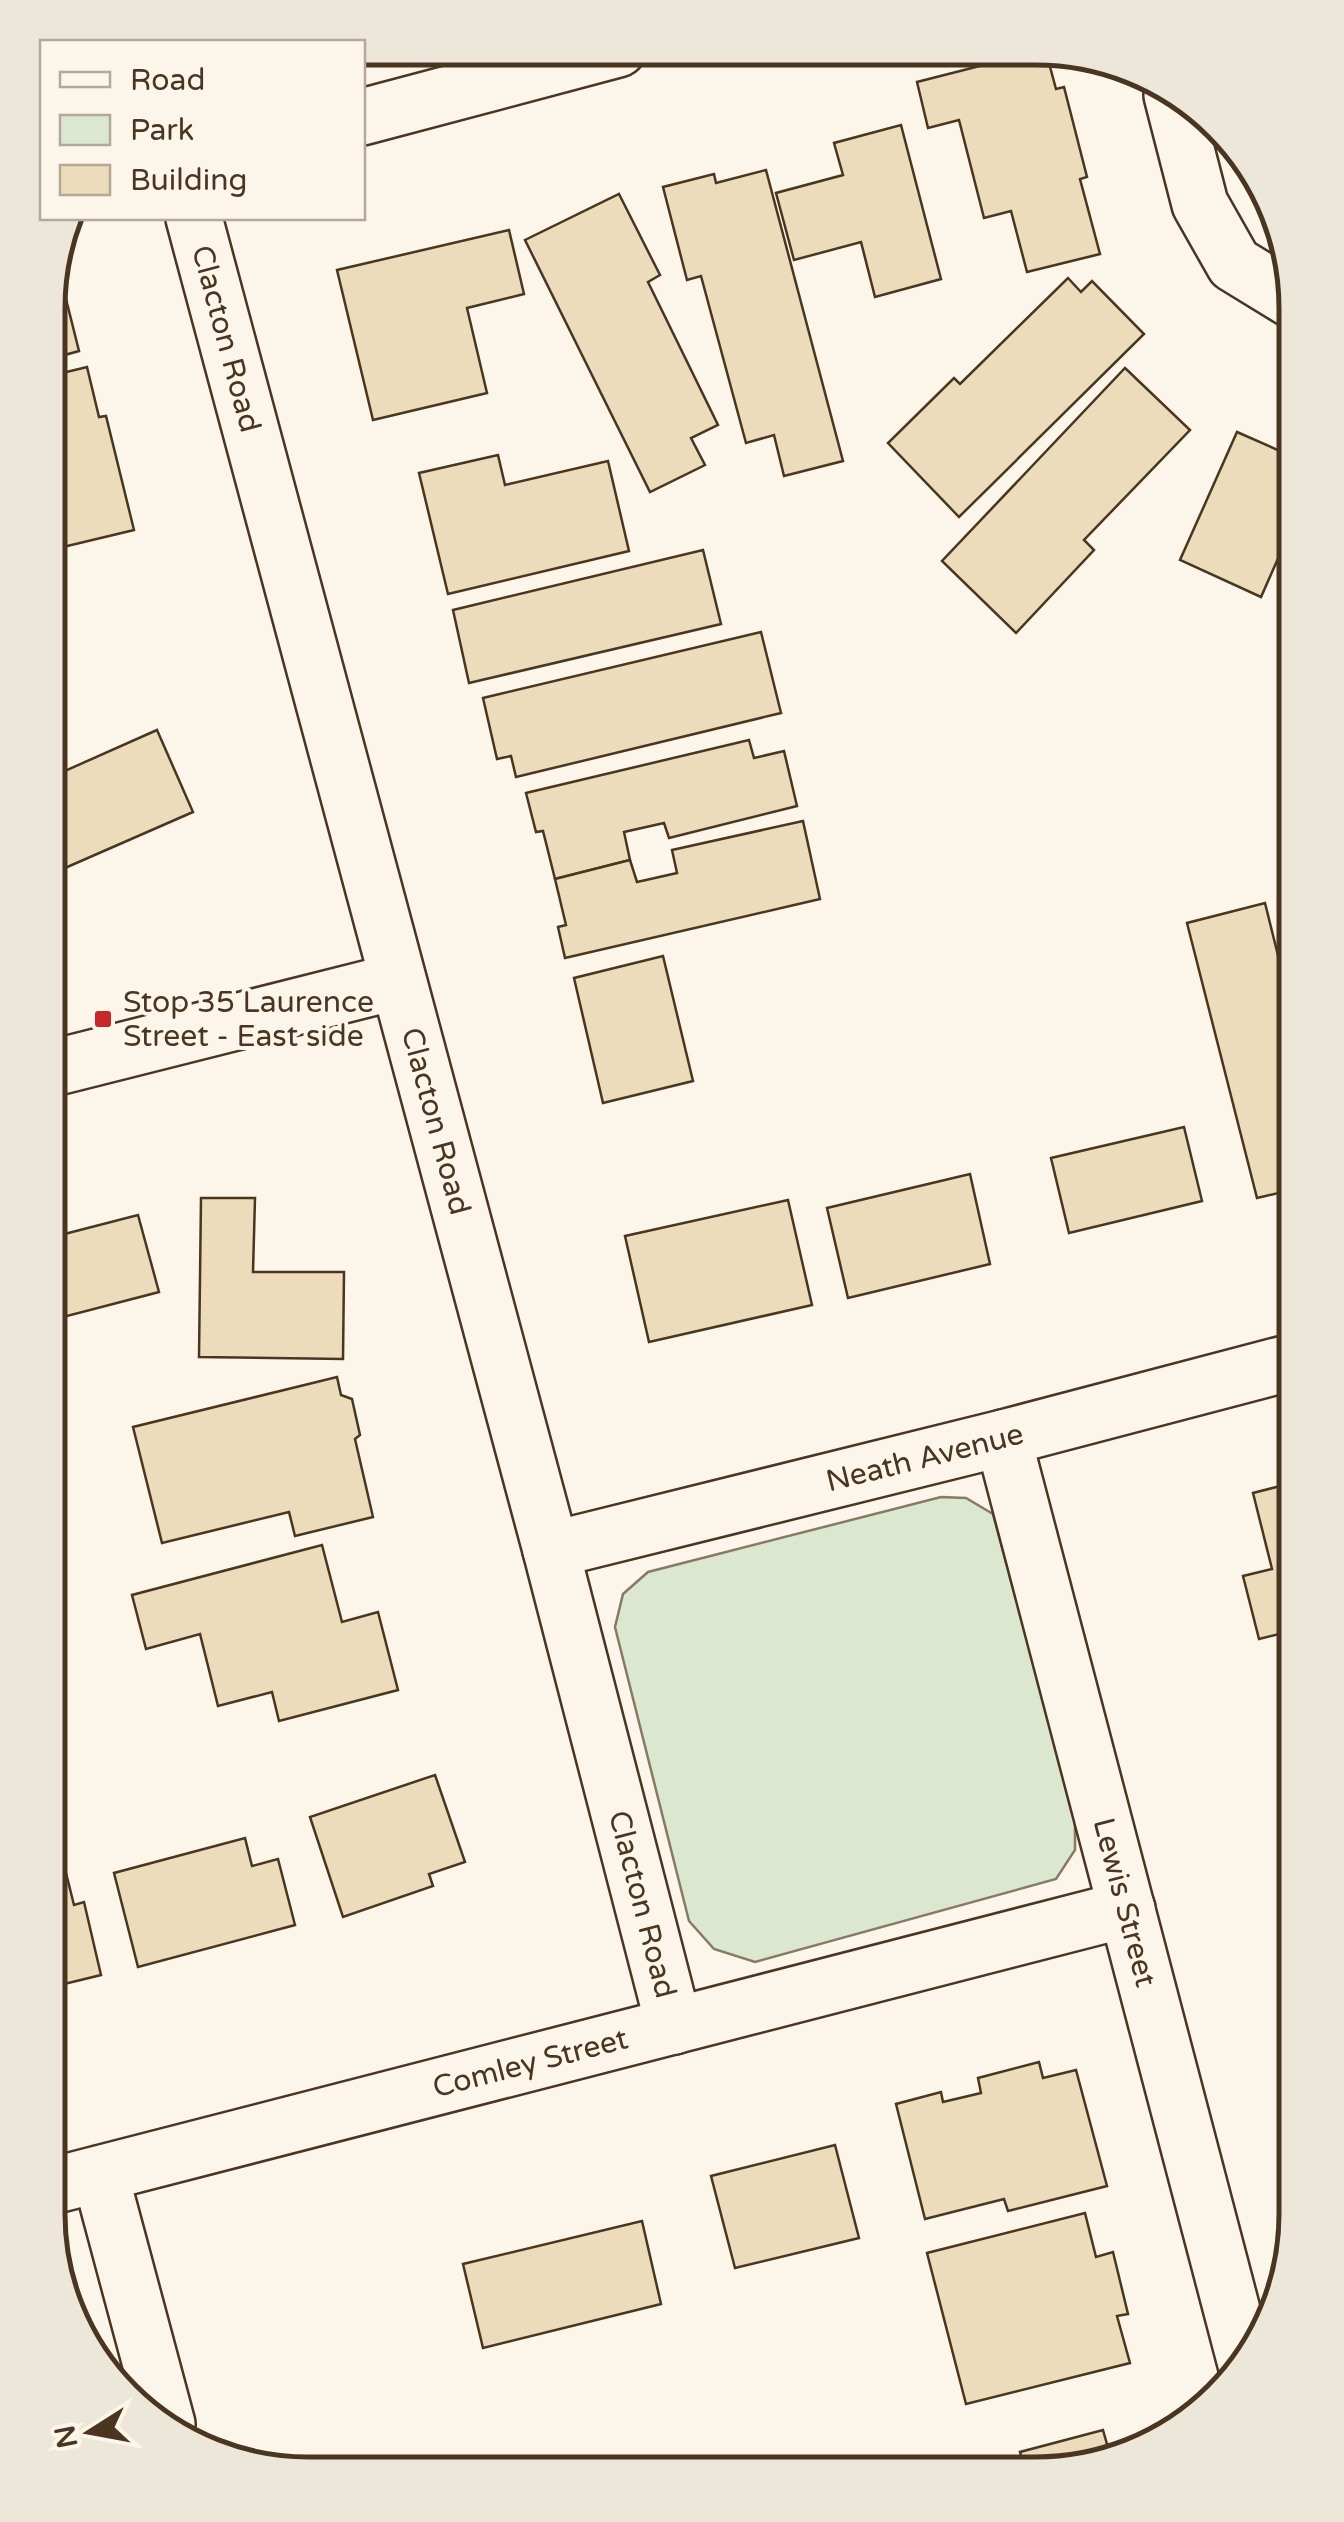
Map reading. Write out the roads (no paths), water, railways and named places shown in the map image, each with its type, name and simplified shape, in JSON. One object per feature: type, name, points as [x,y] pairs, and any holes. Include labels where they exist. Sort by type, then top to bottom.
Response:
[{"type":"street","points":[[365,116],[561,65]]},
{"type":"street","points":[[1176,110],[1200,204],[1234,264],[1278,291]]},
{"type":"street","name":"Clacton Road","points":[[195,220],[551,1550],[674,2026]]},
{"type":"street","points":[[65,1065],[398,980]]},
{"type":"street","name":"Neath Avenue","points":[[551,1550],[1278,1366]]},
{"type":"street","name":"Lewis Street","points":[[1003,1438],[1241,2344]]},
{"type":"street","name":"Comley Street","points":[[65,2183],[1126,1909]]},
{"type":"street","points":[[100,2174],[163,2409]]},
{"type":"place","name":"Stop 35 Laurence Street - East side","points":[[103,1019]]}]
